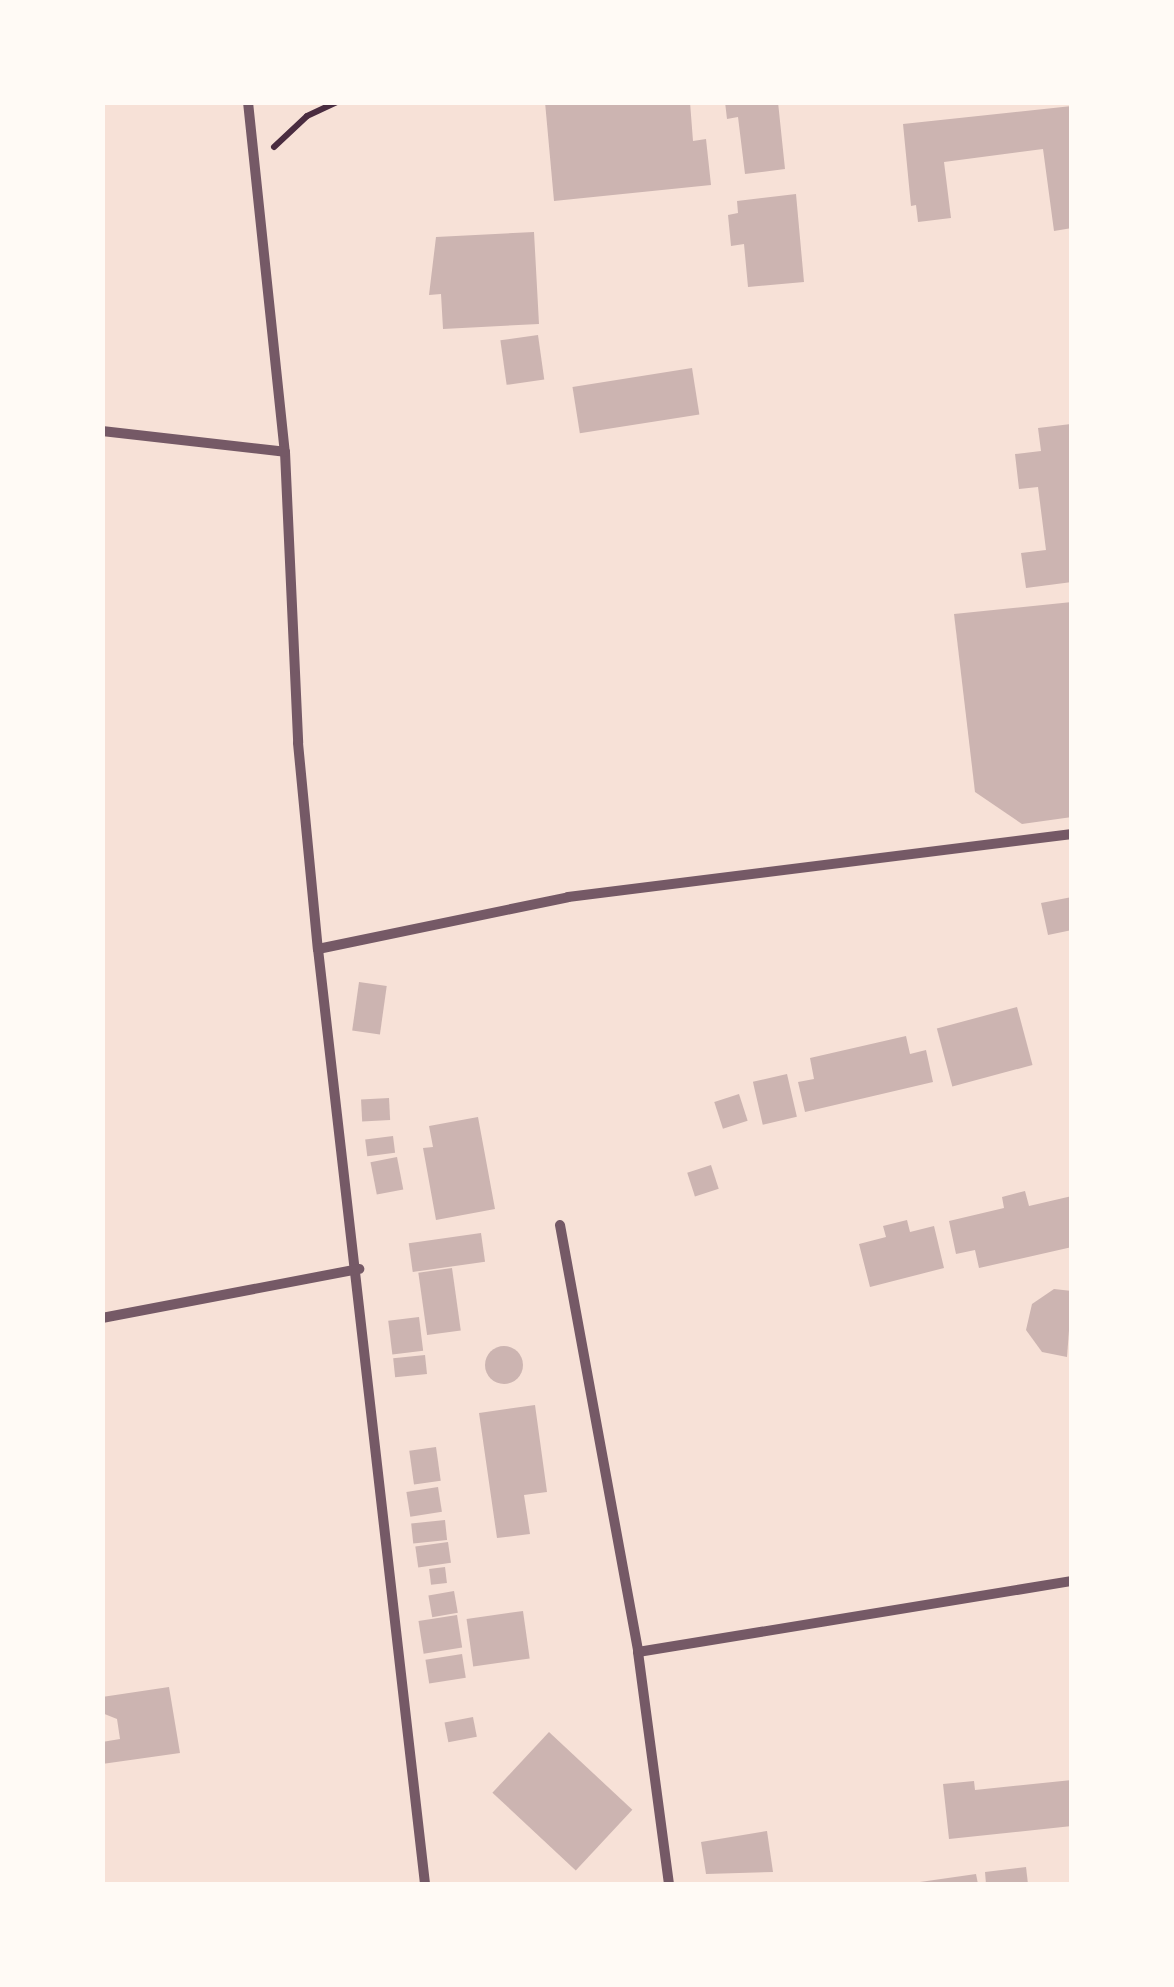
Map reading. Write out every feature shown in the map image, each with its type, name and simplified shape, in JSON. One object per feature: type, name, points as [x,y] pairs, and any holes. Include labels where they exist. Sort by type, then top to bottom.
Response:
[{"type":"street","points":[[248,102],[285,452],[298,744],[318,949],[359,1269],[425,1884]]},
{"type":"street","points":[[102,430],[285,452]]},
{"type":"street","points":[[318,949],[568,897],[1072,834]]},
{"type":"street","points":[[560,1225],[638,1652],[669,1884]]},
{"type":"street","points":[[102,1318],[359,1269]]},
{"type":"street","points":[[638,1652],[1072,1581]]},
{"type":"path","points":[[270,164],[275,144],[307,116],[337,102]]},
{"type":"building","points":[[545,102],[690,102],[693,141],[706,139],[711,185],[554,201]]},
{"type":"building","points":[[725,102],[778,102],[785,169],[745,174],[738,117],[727,119]]},
{"type":"building","points":[[1072,106],[1072,228],[1054,231],[1043,149],[944,162],[951,218],[918,222],[916,205],[911,206],[903,124]]},
{"type":"building","points":[[796,194],[804,282],[748,287],[744,244],[731,246],[728,215],[738,213],[737,201]]},
{"type":"building","points":[[534,232],[539,324],[443,329],[441,294],[429,295],[436,237]]},
{"type":"building","points":[[538,335],[544,380],[507,385],[500,340]]},
{"type":"building","points":[[692,368],[699,414],[580,433],[572,387]]},
{"type":"building","points":[[1071,424],[1072,582],[1026,588],[1021,553],[1046,550],[1038,487],[1019,489],[1015,454],[1041,451],[1038,428]]},
{"type":"building","points":[[1072,602],[1072,817],[1022,824],[975,792],[954,614]]},
{"type":"building","points":[[1072,897],[1072,930],[1048,935],[1041,903]]},
{"type":"building","points":[[359,982],[387,986],[380,1034],[352,1031]]},
{"type":"building","points":[[1017,1007],[1033,1065],[952,1086],[937,1028]]},
{"type":"building","points":[[906,1036],[910,1054],[926,1050],[933,1082],[805,1112],[798,1082],[814,1079],[810,1058]]},
{"type":"building","points":[[787,1074],[797,1117],[763,1125],[753,1082]]},
{"type":"building","points":[[739,1094],[748,1121],[723,1129],[714,1102]]},
{"type":"building","points":[[389,1098],[390,1120],[362,1121],[361,1099]]},
{"type":"building","points":[[478,1117],[495,1209],[436,1220],[423,1148],[433,1147],[429,1126]]},
{"type":"building","points":[[393,1136],[395,1153],[367,1156],[365,1139]]},
{"type":"building","points":[[397,1157],[403,1189],[377,1195],[370,1162]]},
{"type":"building","points":[[711,1165],[719,1189],[695,1197],[687,1173]]},
{"type":"building","points":[[1025,1191],[1029,1206],[1072,1196],[1072,1247],[979,1268],[975,1250],[956,1254],[949,1221],[1004,1208],[1002,1197]]},
{"type":"building","points":[[907,1220],[910,1232],[934,1226],[944,1268],[870,1287],[859,1244],[886,1237],[883,1226]]},
{"type":"building","points":[[481,1233],[485,1262],[413,1272],[409,1243]]},
{"type":"building","points":[[452,1268],[461,1330],[427,1335],[418,1273]]},
{"type":"building","points":[[1054,1289],[1072,1291],[1067,1357],[1042,1352],[1026,1330],[1032,1304]]},
{"type":"building","points":[[419,1317],[423,1351],[392,1355],[388,1321]]},
{"type":"building","points":[[504,1346],[517,1352],[523,1365],[517,1378],[504,1384],[491,1378],[485,1365],[491,1352]]},
{"type":"building","points":[[425,1355],[427,1374],[395,1377],[393,1358]]},
{"type":"building","points":[[535,1405],[547,1492],[524,1495],[530,1534],[497,1538],[479,1413]]},
{"type":"building","points":[[436,1447],[441,1481],[414,1484],[409,1451]]},
{"type":"building","points":[[438,1487],[442,1512],[410,1517],[406,1492]]},
{"type":"building","points":[[445,1520],[447,1540],[413,1543],[411,1524]]},
{"type":"building","points":[[448,1542],[451,1563],[418,1567],[415,1547]]},
{"type":"building","points":[[445,1567],[447,1583],[431,1585],[429,1569]]},
{"type":"building","points":[[454,1591],[458,1613],[432,1617],[428,1596]]},
{"type":"building","points":[[523,1611],[530,1659],[473,1666],[467,1619]]},
{"type":"building","points":[[457,1615],[462,1648],[424,1654],[418,1621]]},
{"type":"building","points":[[462,1654],[466,1678],[429,1683],[425,1660]]},
{"type":"building","points":[[169,1687],[180,1753],[102,1764],[102,1742],[120,1739],[117,1719],[102,1713],[102,1697]]},
{"type":"building","points":[[473,1717],[477,1737],[448,1742],[445,1723]]},
{"type":"building","points":[[549,1732],[632,1810],[576,1870],[492,1793]]},
{"type":"building","points":[[1072,1780],[1072,1826],[949,1839],[943,1784],[974,1781],[975,1790]]},
{"type":"building","points":[[767,1831],[773,1872],[706,1874],[701,1842]]},
{"type":"building","points":[[1026,1867],[1028,1884],[986,1884],[985,1872]]},
{"type":"building","points":[[976,1874],[978,1884],[920,1882]]}]
